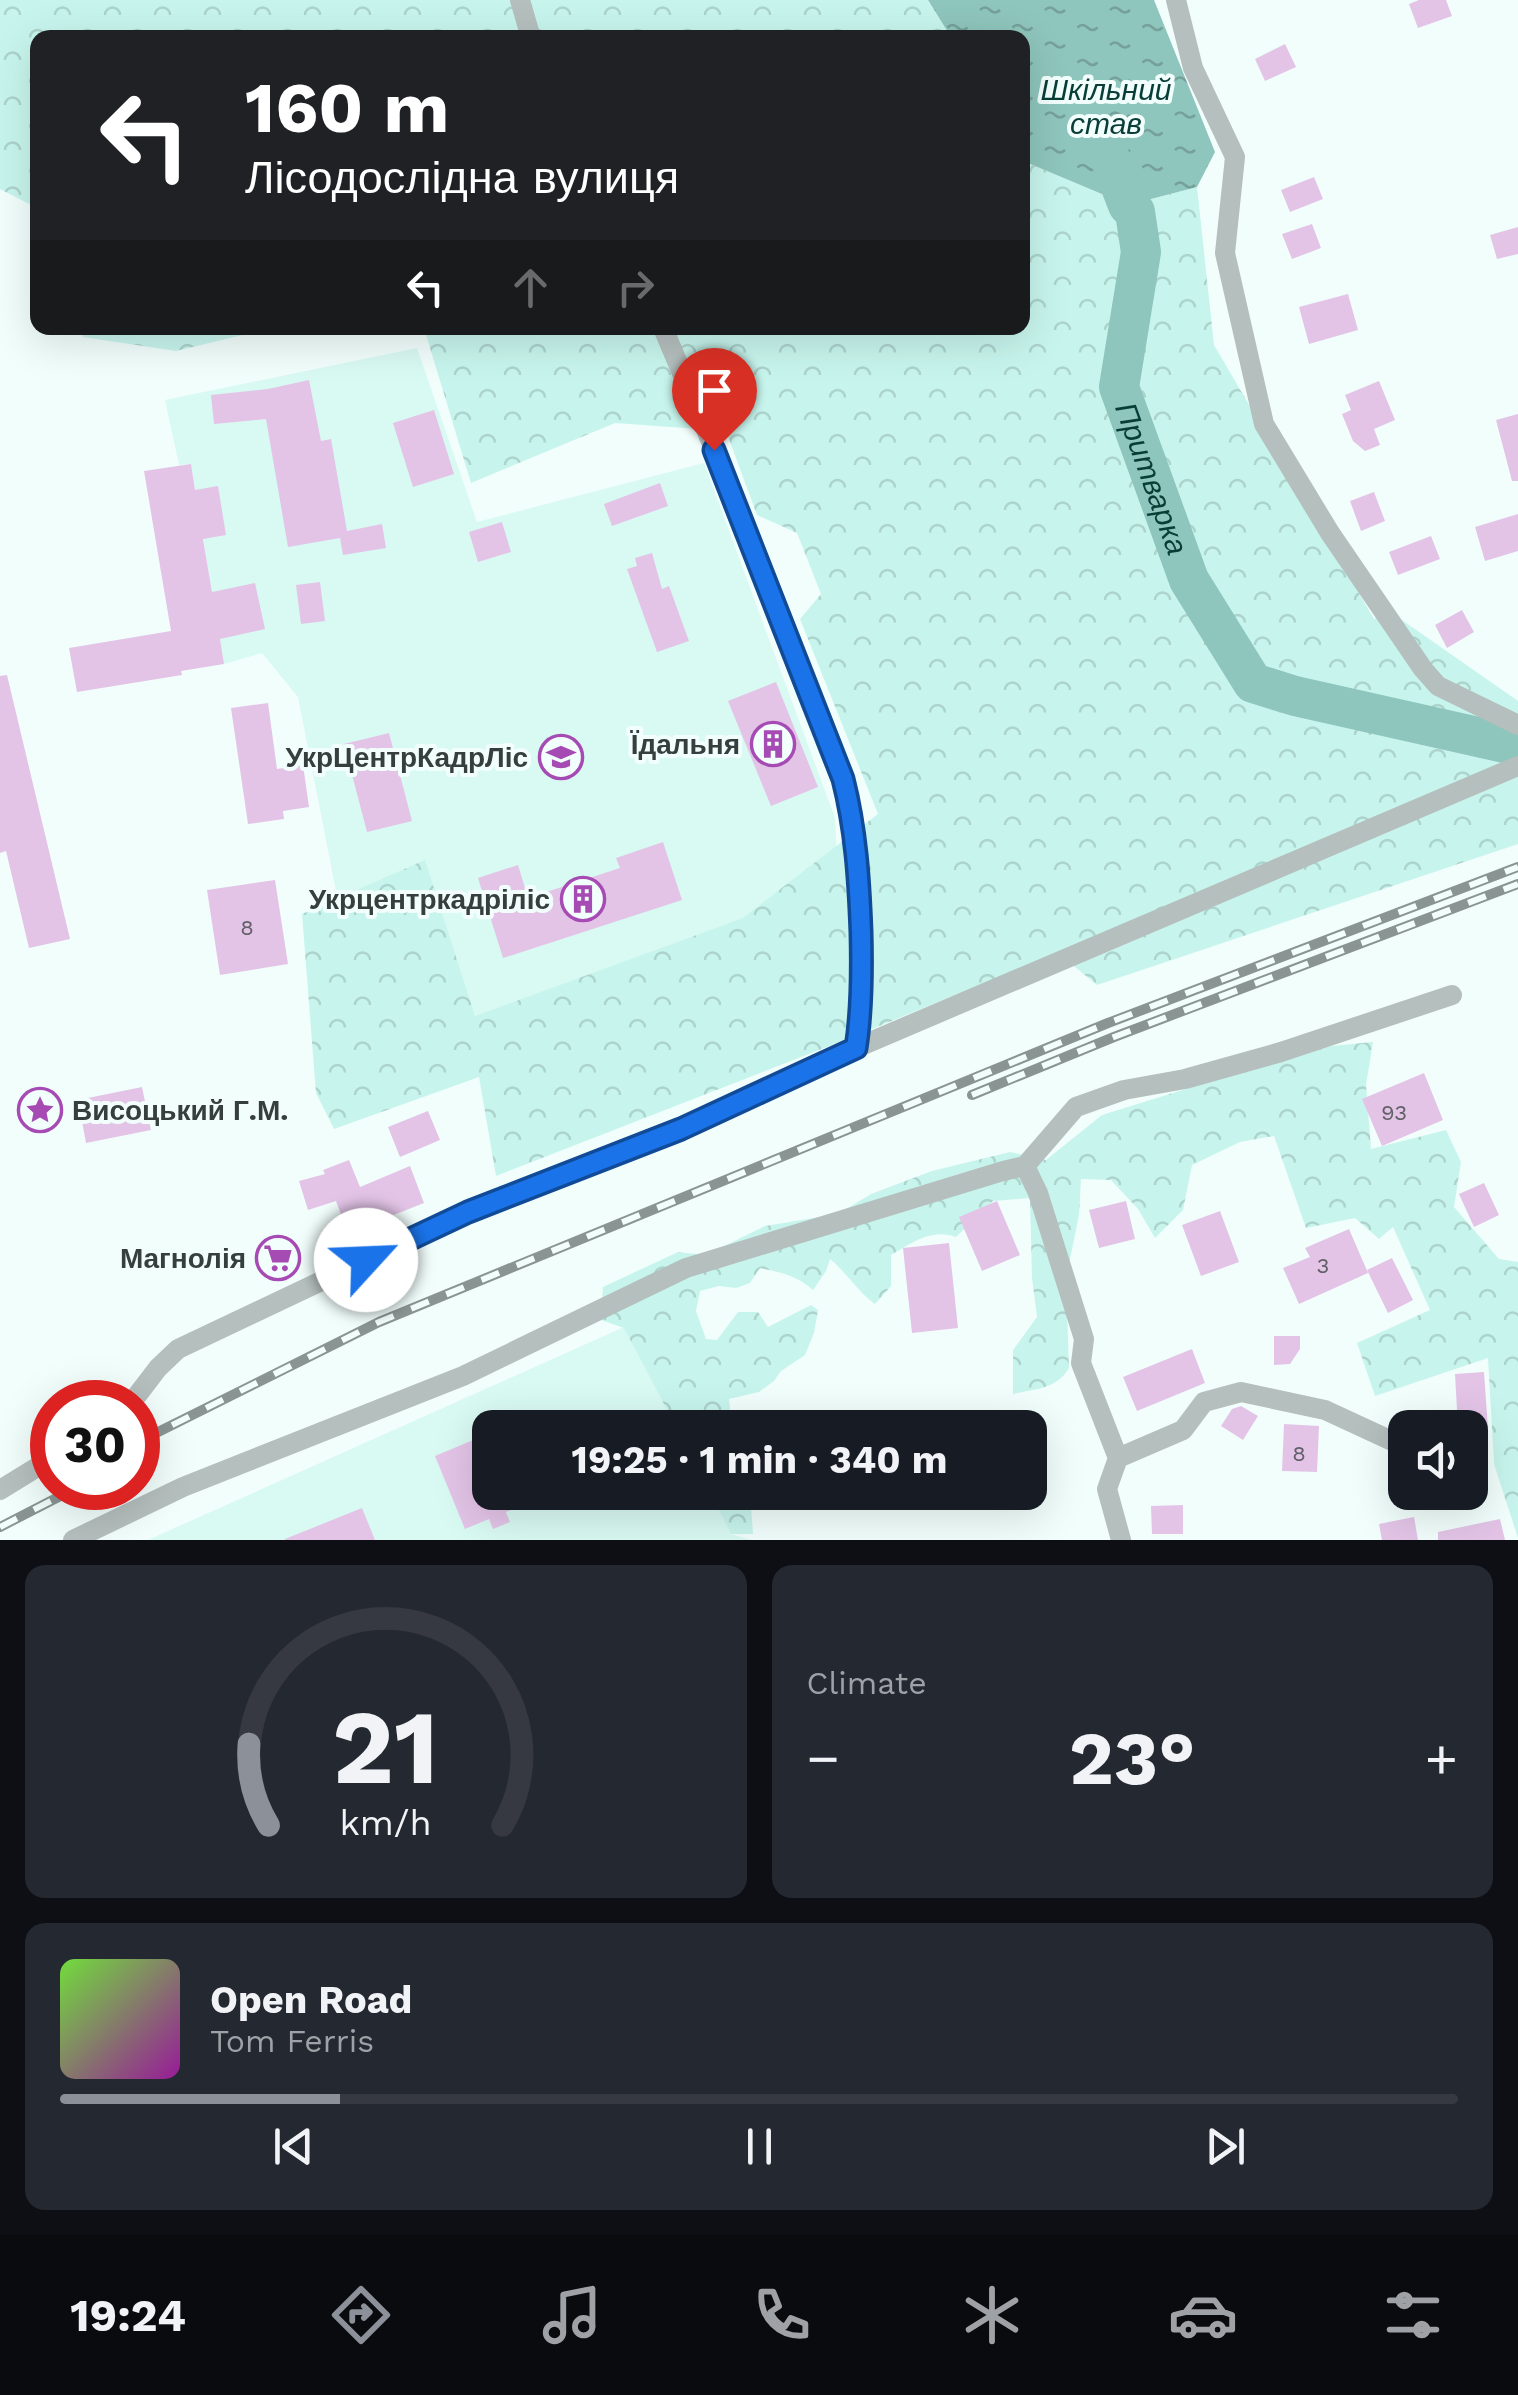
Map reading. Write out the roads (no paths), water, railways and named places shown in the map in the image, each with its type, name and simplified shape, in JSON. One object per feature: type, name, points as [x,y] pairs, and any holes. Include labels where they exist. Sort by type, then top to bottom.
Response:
[{"type":"street","points":[[520,0],[529,30]]},
{"type":"street","points":[[1176,0],[1193,68],[1235,157],[1225,253],[1264,424],[1330,533],[1423,669],[1438,686],[1518,725]]},
{"type":"street","points":[[666,335],[726,477],[843,779],[857,848],[860,888],[862,969],[856,1048]]},
{"type":"street","points":[[149,1380],[178,1349],[468,1212],[681,1129],[856,1048],[1518,766]]},
{"type":"street","points":[[74,1540],[183,1487],[463,1376],[686,1268],[1025,1166],[1076,1107],[1124,1090],[1281,1052],[1452,995]]},
{"type":"street","points":[[1025,1166],[1038,1193],[1084,1340],[1080,1363],[1118,1458],[1106,1489],[1121,1540]]},
{"type":"street","points":[[1118,1458],[1184,1430],[1204,1402],[1241,1392],[1325,1410],[1388,1439]]},
{"type":"street","points":[[0,1490],[30,1472]]},
{"type":"water","name":"Шкільний став","points":[[928,0],[1154,0],[1215,152],[1197,187],[1128,205],[1030,164],[1030,30],[947,30]]},
{"type":"waterway","name":"Притварка","points":[[1108,153],[1128,205],[1135,212],[1141,252],[1119,387],[1189,580],[1253,683],[1518,746]]},
{"type":"railway","points":[[160,1431],[379,1322],[1108,1023],[1518,867]]},
{"type":"railway","points":[[972,1095],[1518,884]]},
{"type":"railway","points":[[0,1527],[33,1510]]},
{"type":"place","name":"Їдальня","points":[[773,744]]},
{"type":"place","name":"УкрЦентрКадрЛіс","points":[[561,757]]},
{"type":"place","name":"Укрцентркадріліс","points":[[583,899]]},
{"type":"place","name":"Висоцький Г.М.","points":[[40,1110]]},
{"type":"place","name":"Магнолія","points":[[278,1258]]}]
